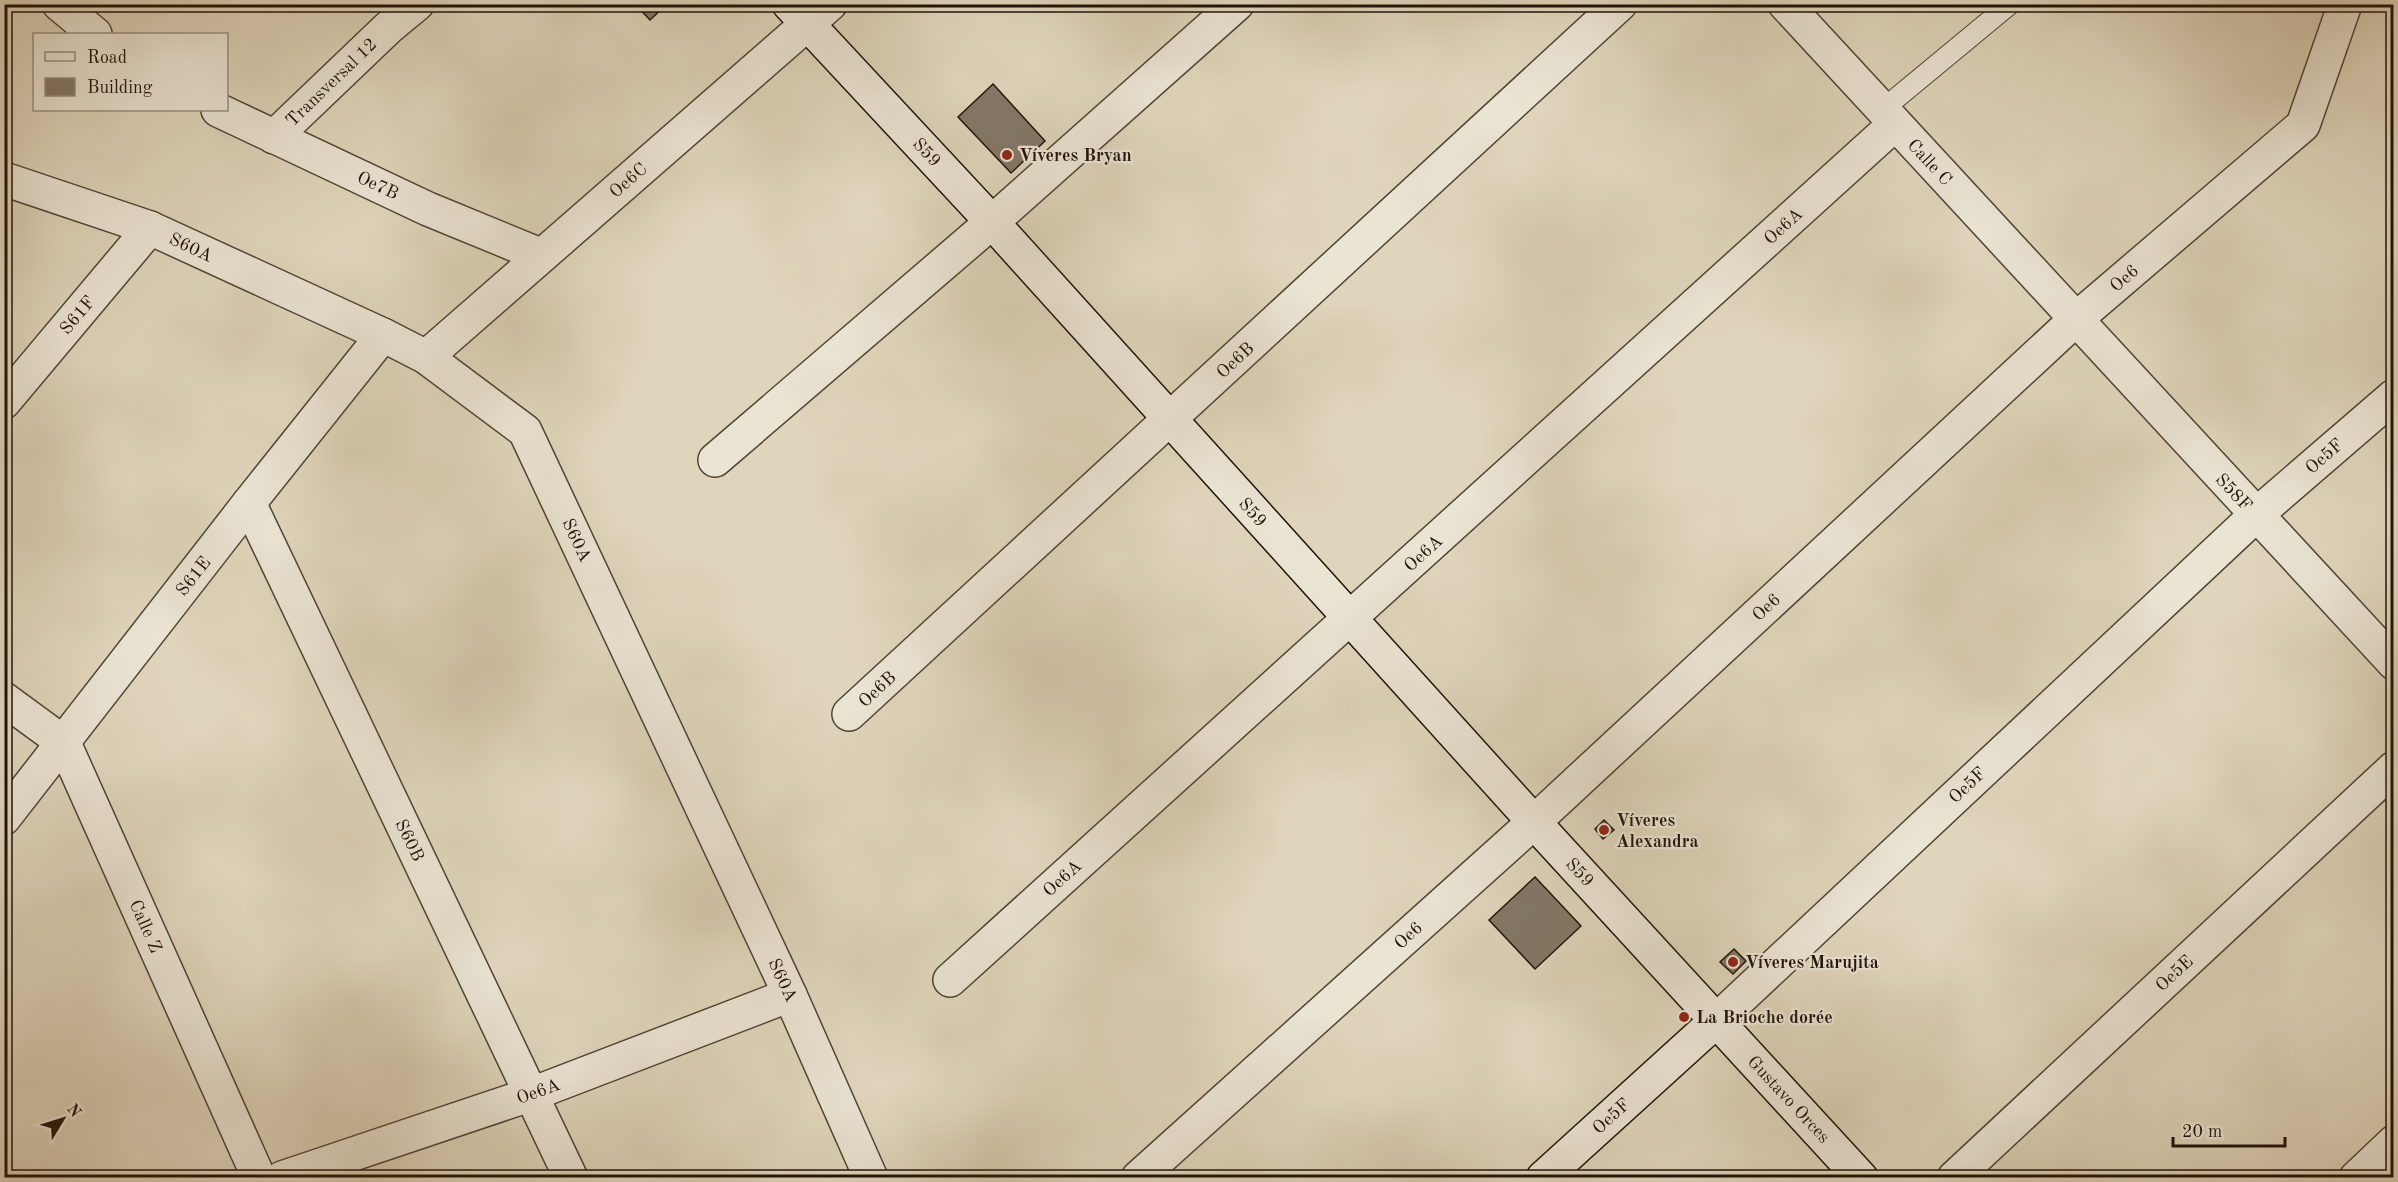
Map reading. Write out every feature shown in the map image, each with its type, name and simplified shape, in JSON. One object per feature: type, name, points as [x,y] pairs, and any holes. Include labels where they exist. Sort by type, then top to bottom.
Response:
[{"type":"street","points":[[59,4],[94,33]]},
{"type":"street","name":"Transversal 12","points":[[274,137],[388,28],[417,4]]},
{"type":"street","points":[[716,460],[992,222],[1237,4]]},
{"type":"street","name":"Oe6B","points":[[849,714],[1620,4]]},
{"type":"street","name":"Calle C","points":[[1785,4],[2075,320]]},
{"type":"street","name":"Oe6","points":[[1138,1178],[1534,822],[2075,320],[2303,125],[2345,4]]},
{"type":"street","name":"S59","points":[[809,11],[992,222],[1170,420],[1534,822],[1717,1020]]},
{"type":"street","name":"Oe6C","points":[[426,357],[809,11]]},
{"type":"street","name":"Oe7B","points":[[220,111],[428,209],[540,255]]},
{"type":"street","name":"Oe6A","points":[[950,980],[1350,619],[1888,117]]},
{"type":"street","name":"S60A","points":[[4,179],[150,228],[383,335],[426,357],[525,431],[790,995],[871,1178]]},
{"type":"street","name":"S61F","points":[[4,402],[150,228]]},
{"type":"street","name":"S58F","points":[[2075,320],[2394,663]]},
{"type":"street","name":"S61E","points":[[4,818],[249,502],[383,335]]},
{"type":"street","name":"Oe5F","points":[[1543,1178],[1717,1020],[2256,515],[2394,396]]},
{"type":"street","name":"S60B","points":[[249,502],[571,1178]]},
{"type":"street","points":[[4,699],[64,742]]},
{"type":"street","name":"Calle Z","points":[[64,742],[259,1178]]},
{"type":"street","name":"Oe5E","points":[[1954,1178],[2394,768]]},
{"type":"street","name":"Oe6A","points":[[282,1178],[532,1094],[790,995]]},
{"type":"street","name":"Gustavo Orces","points":[[1717,1020],[1861,1178]]},
{"type":"street","points":[[2356,1178],[2394,1142]]},
{"type":"lane","points":[[1888,117],[2010,4]]},
{"type":"building","points":[[635,4],[667,4],[650,20]]},
{"type":"building","points":[[993,84],[1045,141],[1011,173],[958,117]]},
{"type":"building","name":"Víveres Alexandra","points":[[1604,820],[1614,830],[1603,839],[1595,829]]},
{"type":"building","points":[[1535,877],[1581,926],[1535,969],[1489,920]]},
{"type":"building","name":"Víveres Marujita","points":[[1734,949],[1746,961],[1733,974],[1720,962]]},
{"type":"place","name":"Víveres Bryan","points":[[1007,155]]},
{"type":"place","name":"Víveres Alexandra","points":[[1604,830]]},
{"type":"place","name":"Víveres Marujita","points":[[1733,962]]},
{"type":"place","name":"La Brioche dorée","points":[[1684,1017]]}]
